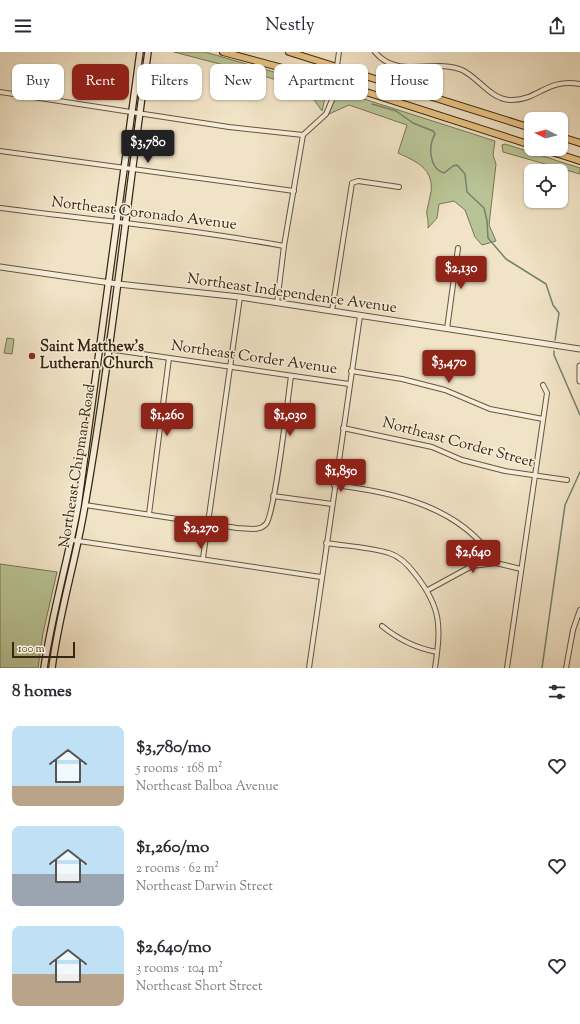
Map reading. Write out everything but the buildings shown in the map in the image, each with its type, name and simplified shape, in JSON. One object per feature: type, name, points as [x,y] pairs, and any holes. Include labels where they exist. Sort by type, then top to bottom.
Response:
[{"type":"main road","name":"Northeast Chipman Road","points":[[44,668],[53,614],[72,540],[118,224],[140,52]]},
{"type":"main road","name":"Northeast Chipman Road","points":[[146,64],[148,52]]},
{"type":"main road","points":[[223,52],[274,66]]},
{"type":"main road","points":[[289,52],[331,64]]},
{"type":"main road","points":[[368,76],[524,126]]},
{"type":"main road","points":[[368,93],[524,143]]},
{"type":"main road","name":"Northeast Chipman Road","points":[[52,668],[60,620],[79,540],[85,505],[118,284],[141,100]]},
{"type":"main road","points":[[568,140],[580,144]]},
{"type":"main road","points":[[565,156],[580,161]]},
{"type":"main road","points":[[100,349],[104,350],[104,355],[99,394],[100,405]]},
{"type":"street","points":[[338,64],[339,52]]},
{"type":"street","points":[[374,52],[388,63],[403,67],[451,68],[462,70],[491,93],[500,98],[509,100],[521,100],[558,83],[580,84]]},
{"type":"street","points":[[0,92],[139,114],[302,135]]},
{"type":"street","points":[[277,303],[284,246],[302,135],[326,114],[332,100]]},
{"type":"street","points":[[0,151],[294,191]]},
{"type":"street","points":[[332,311],[352,183],[358,181],[400,188]]},
{"type":"street","name":"Northeast Coronado Avenue","points":[[0,208],[118,224],[226,235],[284,246]]},
{"type":"street","points":[[447,329],[458,248]]},
{"type":"street","name":"Northeast Independence Avenue","points":[[0,267],[109,283],[240,297],[580,349]]},
{"type":"street","points":[[204,558],[240,297]]},
{"type":"street","points":[[309,668],[334,485],[360,316]]},
{"type":"street","name":"Northeast Corder Avenue","points":[[108,349],[349,384]]},
{"type":"street","points":[[149,514],[169,358]]},
{"type":"street","points":[[580,366],[580,381]]},
{"type":"street","points":[[351,371],[402,379],[445,390],[490,409],[543,419]]},
{"type":"street","points":[[85,505],[257,529],[266,524],[269,518],[273,496],[291,376]]},
{"type":"street","points":[[506,668],[547,393],[543,385]]},
{"type":"street","name":"Northeast Corder Street","points":[[343,428],[432,447],[462,460],[534,476],[567,480]]},
{"type":"street","points":[[334,485],[369,489],[437,510],[473,534],[490,553],[496,563]]},
{"type":"street","points":[[273,496],[332,504]]},
{"type":"street","points":[[72,540],[204,558],[321,577]]},
{"type":"street","points":[[326,543],[390,554],[409,566],[428,590],[436,608],[439,630],[435,668]]},
{"type":"street","points":[[428,590],[468,567],[496,563],[521,569]]},
{"type":"street","points":[[566,668],[573,630],[580,610]]},
{"type":"street","points":[[382,626],[404,642],[421,649],[437,652]]},
{"type":"green space","points":[[174,52],[205,52],[246,64],[220,64]]},
{"type":"green space","points":[[266,70],[274,72],[274,79],[266,77]]},
{"type":"green space","points":[[314,100],[324,100],[322,111]]},
{"type":"green space","points":[[333,100],[367,100],[495,141],[493,155],[496,164],[489,225],[496,241],[482,245],[475,237],[465,210],[454,201],[439,204],[437,218],[428,228],[427,212],[431,192],[430,177],[422,166],[398,153],[407,125],[349,105],[329,114]]},
{"type":"green space","points":[[505,144],[524,150],[524,156],[542,156],[568,164],[545,164],[503,152],[502,145]]},
{"type":"green space","points":[[568,164],[580,168],[580,174],[568,171]]},
{"type":"green space","points":[[7,338],[14,339],[12,354],[4,353]]},
{"type":"green space","points":[[0,564],[57,572],[43,633],[38,668],[0,668]]},
{"type":"waterway","points":[[372,104],[396,111],[413,123],[433,131],[435,134],[431,145],[431,156],[435,167],[444,173],[453,166],[457,165],[465,174],[467,192],[484,208],[487,221],[488,238],[506,259],[546,284],[553,305],[559,313],[555,340]]},
{"type":"waterway","points":[[554,351],[554,355],[580,415]]},
{"type":"waterway","points":[[542,668],[565,505],[580,472]]},
{"type":"place","name":"Saint Matthew's Lutheran Church","points":[[32,356]]}]
